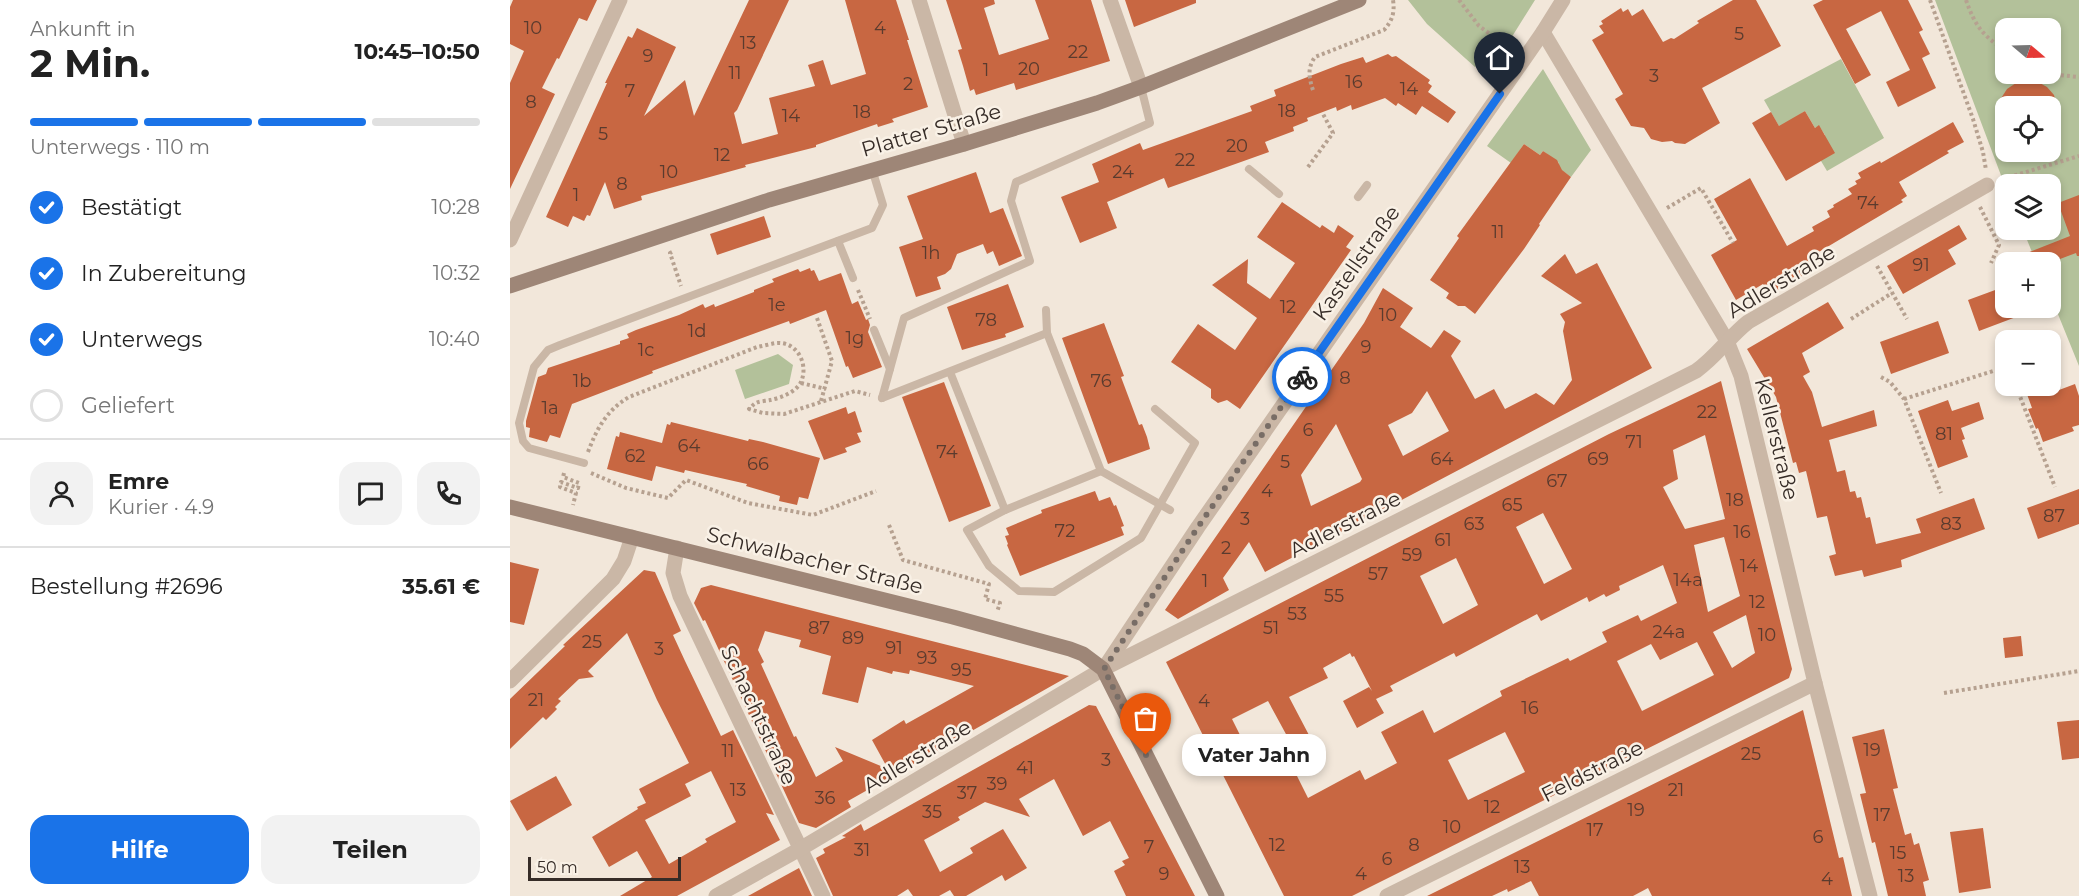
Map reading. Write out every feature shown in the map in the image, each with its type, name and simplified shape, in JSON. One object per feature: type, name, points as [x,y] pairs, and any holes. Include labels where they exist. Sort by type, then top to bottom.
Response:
[{"type":"main road","name":"Platter Straße","points":[[510,286],[769,200],[1056,116],[1142,87],[1334,4],[1359,0]]},
{"type":"main road","name":"Schwalbacher Straße","points":[[510,507],[953,616],[1064,647],[1083,654],[1104,669]]},
{"type":"main road","points":[[1104,669],[1217,896]]},
{"type":"street","points":[[510,240],[620,0]]},
{"type":"street","points":[[919,0],[964,144]]},
{"type":"street","points":[[1110,0],[1142,87]]},
{"type":"street","name":"Kastellstraße","points":[[1104,669],[1198,527],[1526,57],[1563,0]]},
{"type":"street","name":"Kellerstraße","points":[[1543,32],[1727,341],[1741,376],[1815,683],[1870,896]]},
{"type":"street","name":"Adlerstraße","points":[[716,896],[800,849],[1104,669],[1696,371],[1748,322],[1987,185]]},
{"type":"street","points":[[510,681],[613,579],[624,561],[632,537]]},
{"type":"street","name":"Schachtstraße","points":[[677,548],[673,573],[680,596],[823,896]]},
{"type":"street","name":"Feldstraße","points":[[1387,896],[1815,683]]},
{"type":"lane","points":[[882,399],[904,318],[1030,261],[1011,201],[1016,182],[1150,123],[1142,87]]},
{"type":"lane","points":[[583,466],[533,450],[523,441],[519,423],[534,367],[548,350],[872,228],[883,206],[872,169]]},
{"type":"lane","points":[[1249,169],[1279,194]]},
{"type":"lane","points":[[1358,197],[1366,185]]},
{"type":"lane","points":[[838,241],[853,278]]},
{"type":"lane","points":[[1046,310],[1047,333],[1101,471],[1170,510]]},
{"type":"lane","points":[[874,330],[890,369]]},
{"type":"lane","points":[[882,399],[1047,333]]},
{"type":"lane","points":[[950,372],[1005,510]]},
{"type":"lane","points":[[1101,471],[1005,510],[967,530],[989,566],[1019,591],[1054,592],[1141,538],[1195,443],[1155,410]]},
{"type":"path","points":[[1313,90],[1309,65],[1315,57],[1384,30],[1391,22],[1393,0]]},
{"type":"path","points":[[1459,0],[1479,26],[1502,44],[1526,57]]},
{"type":"path","points":[[1930,0],[1973,119],[1983,152],[1987,185],[2079,156]]},
{"type":"path","points":[[1966,0],[1974,22],[1983,36],[1995,44]]},
{"type":"path","points":[[2061,75],[2079,77]]},
{"type":"path","points":[[1308,167],[1333,133],[1323,112]]},
{"type":"path","points":[[1667,208],[1701,188],[1733,243]]},
{"type":"path","points":[[1974,193],[1999,245],[1991,263]]},
{"type":"path","points":[[678,250],[670,253],[679,279]]},
{"type":"path","points":[[1869,252],[1907,319]]},
{"type":"path","points":[[853,278],[874,330]]},
{"type":"path","points":[[1851,319],[1892,293]]},
{"type":"path","points":[[817,318],[832,361],[821,402]]},
{"type":"path","points":[[594,436],[611,410],[629,398],[758,347],[776,343],[795,349],[801,356],[804,368],[801,383],[792,392],[772,400],[756,403],[749,409],[763,413],[784,414],[855,391],[882,399]]},
{"type":"path","points":[[1904,399],[1995,370]]},
{"type":"path","points":[[1881,376],[1890,382],[1904,399],[1941,493]]},
{"type":"path","points":[[801,383],[826,389]]},
{"type":"path","points":[[2020,396],[2055,487]]},
{"type":"path","points":[[583,466],[626,488],[668,498],[686,480],[748,503],[813,515],[876,491]]},
{"type":"path","points":[[574,502],[576,493],[560,487],[561,482],[578,488],[579,483],[563,477],[564,472],[580,478]]},
{"type":"path","points":[[889,525],[903,560],[989,584],[985,599],[1000,603]]},
{"type":"path","points":[[1944,693],[2079,670]]},
{"type":"green space","points":[[1408,0],[1535,0],[1498,59],[1486,51],[1475,67],[1427,24]]},
{"type":"green space","points":[[1935,0],[2079,0],[2079,366],[2060,318],[2061,252],[2032,252],[2027,240],[2061,240],[2061,174],[2000,174],[1996,162],[2061,162],[2061,96],[1995,96],[1995,159]]},
{"type":"green space","points":[[1841,59],[1884,138],[1827,171],[1821,161],[1821,138],[1825,135],[1819,126],[1815,128],[1805,111],[1780,128],[1764,100]]},
{"type":"green space","points":[[1543,69],[1591,150],[1571,177],[1557,167],[1559,163],[1543,151],[1540,155],[1524,144],[1511,163],[1487,146]]},
{"type":"green space","points":[[778,354],[793,365],[789,384],[745,399],[735,370]]},
{"type":"building","points":[[513,0],[597,0],[587,21],[579,18],[542,88],[555,94],[510,189],[510,83],[524,51],[510,44],[510,7]]},
{"type":"building","points":[[749,0],[789,0],[734,113],[742,144],[778,134],[769,98],[815,86],[808,65],[823,60],[831,85],[866,74],[845,0],[896,0],[928,107],[892,119],[894,122],[878,127],[877,124],[816,145],[816,147],[745,165],[746,167],[641,196],[642,200],[614,209],[605,182],[590,216],[587,215],[584,221],[573,216],[568,227],[546,217],[628,36],[632,38],[637,28],[676,47],[644,116],[685,80],[694,116]]},
{"type":"building","points":[[946,0],[994,0],[995,4],[984,8],[999,55],[1049,39],[1035,0],[1091,0],[1110,61],[1016,90],[1014,83],[976,95],[974,89],[970,91],[958,50],[962,49]]},
{"type":"building","points":[[1125,0],[1196,0],[1196,3],[1134,27]]},
{"type":"building","points":[[1733,0],[1756,0],[1781,46],[1702,88],[1720,123],[1685,144],[1651,139],[1644,128],[1631,126],[1615,99],[1623,94],[1592,40],[1604,33],[1599,26],[1603,24],[1601,21],[1621,8],[1623,12],[1628,9],[1632,16],[1643,9],[1663,42],[1674,39],[1699,23],[1697,21]]},
{"type":"building","points":[[1823,0],[1908,0],[1923,30],[1919,32],[1930,54],[1922,58],[1936,88],[1898,107],[1886,82],[1910,70],[1881,11],[1846,29],[1871,75],[1855,84],[1813,5]]},
{"type":"building","points":[[1388,54],[1392,57],[1396,56],[1430,80],[1428,83],[1432,86],[1428,92],[1456,112],[1448,123],[1422,106],[1416,115],[1398,103],[1396,106],[1385,98],[1352,110],[1351,105],[1337,111],[1336,107],[1307,118],[1308,121],[1293,127],[1294,131],[1265,142],[1269,152],[1168,188],[1164,178],[1107,202],[1117,228],[1080,243],[1061,197],[1099,182],[1092,164],[1140,143],[1143,150],[1252,111],[1250,106],[1276,96],[1274,90],[1341,64],[1363,57],[1366,63]]},
{"type":"building","points":[[2014,84],[2042,84],[2054,96],[2002,96]]},
{"type":"building","points":[[1805,111],[1815,128],[1819,125],[1835,153],[1786,181],[1752,123],[1771,112],[1779,126]]},
{"type":"building","points":[[1953,122],[1964,142],[1899,182],[1907,196],[1901,200],[1903,202],[1812,256],[1818,267],[1769,295],[1763,284],[1736,300],[1711,255],[1737,240],[1714,199],[1750,178],[1787,246],[1814,231],[1812,227],[1830,217],[1827,211],[1852,194],[1848,189],[1857,184],[1855,181],[1861,178],[1858,173],[1880,161],[1881,163]]},
{"type":"building","points":[[1524,144],[1540,155],[1543,151],[1557,160],[1562,170],[1571,177],[1524,249],[1475,314],[1465,306],[1458,306],[1446,298],[1449,293],[1430,280],[1459,238],[1457,236]]},
{"type":"building","points":[[976,172],[990,213],[1003,208],[1022,256],[999,266],[993,251],[987,254],[983,244],[957,254],[951,269],[937,277],[941,289],[916,297],[899,247],[923,239],[907,196]]},
{"type":"building","points":[[2079,195],[2079,256],[2076,253],[2061,259],[2061,252],[2029,252],[2070,236],[2061,211],[2061,202]]},
{"type":"building","points":[[1282,202],[1320,228],[1322,225],[1334,233],[1338,225],[1354,236],[1346,247],[1351,250],[1240,409],[1227,400],[1218,403],[1211,398],[1211,389],[1171,362],[1198,324],[1235,350],[1257,318],[1212,285],[1248,259],[1247,283],[1270,299],[1295,263],[1257,237]]},
{"type":"building","points":[[764,216],[771,237],[717,255],[710,234]]},
{"type":"building","points":[[1959,225],[1967,239],[1948,250],[1956,264],[1903,294],[1887,266]]},
{"type":"building","points":[[1565,254],[1576,274],[1597,263],[1652,368],[1265,572],[1249,542],[1223,578],[1229,590],[1178,619],[1165,610],[1364,323],[1383,288],[1413,308],[1400,327],[1431,348],[1444,330],[1461,341],[1451,356],[1475,399],[1494,389],[1505,409],[1536,393],[1554,405],[1572,380],[1563,331],[1565,322],[1560,314],[1582,303],[1541,276]],"holes":[[[1427,391],[1449,431],[1403,456],[1388,425],[1412,413]],[[1336,424],[1362,479],[1311,506],[1301,475]]]},
{"type":"building","points":[[810,268],[811,271],[814,270],[819,281],[841,273],[852,304],[858,301],[866,320],[868,319],[870,325],[868,332],[882,367],[853,378],[848,366],[846,367],[826,310],[790,324],[789,321],[652,371],[653,373],[572,404],[560,438],[550,435],[547,442],[529,437],[530,428],[526,427],[526,421],[538,377],[546,374],[548,368],[620,344],[620,341],[629,338],[627,334],[703,304],[705,308],[714,304],[715,307],[754,292],[774,282],[772,279],[798,269],[800,272]]},
{"type":"building","points":[[1008,284],[1024,327],[1005,334],[1006,337],[962,350],[947,307]]},
{"type":"building","points":[[1995,290],[1995,318],[2013,318],[1979,331],[1968,300]]},
{"type":"building","points":[[1828,302],[1844,328],[1802,353],[1810,372],[1803,376],[1812,392],[1822,427],[1874,410],[1877,426],[1829,440],[1837,472],[1845,470],[1850,492],[1855,491],[1857,498],[1861,497],[1866,518],[1870,517],[1876,544],[1921,533],[1916,519],[1974,498],[1985,529],[1901,560],[1902,567],[1864,577],[1862,570],[1835,576],[1829,556],[1836,554],[1827,516],[1817,518],[1806,471],[1799,473],[1796,462],[1793,463],[1776,397],[1747,349]]},
{"type":"building","points":[[1938,321],[1949,353],[1891,374],[1880,342]]},
{"type":"building","points":[[1104,323],[1124,376],[1121,377],[1139,425],[1142,424],[1150,449],[1108,464],[1062,338]]},
{"type":"building","points":[[1721,381],[1792,669],[1789,678],[1352,896],[1284,896],[1166,662],[1609,434]],"holes":[[[1705,435],[1725,519],[1685,529],[1663,487],[1678,479],[1673,450]],[[1543,513],[1572,569],[1544,584],[1516,527]],[[1724,537],[1740,596],[1708,612],[1694,545]],[[1456,558],[1478,605],[1443,624],[1420,576]],[[1663,565],[1677,603],[1641,621],[1638,615],[1602,632],[1607,642],[1570,661],[1568,658],[1500,691],[1502,696],[1434,733],[1423,710],[1381,732],[1397,763],[1365,780],[1360,770],[1308,798],[1290,762],[1302,756],[1295,745],[1310,737],[1289,697],[1328,678],[1323,668],[1350,653],[1352,657],[1354,656],[1372,691],[1369,687],[1343,701],[1357,728],[1384,713],[1376,699],[1393,691],[1390,686],[1454,653],[1456,657],[1537,614],[1541,621],[1587,597],[1589,602],[1604,594],[1606,597],[1620,590],[1619,586]],[[1746,615],[1755,653],[1732,668],[1713,632]],[[1697,642],[1714,675],[1642,711],[1617,661],[1651,644],[1660,660]],[[1268,701],[1287,736],[1250,755],[1232,719]],[[1505,732],[1525,772],[1468,800],[1448,760]]]},
{"type":"building","points":[[944,382],[991,506],[949,522],[902,397]]},
{"type":"building","points":[[2075,384],[2079,396],[2079,425],[2072,427],[2074,431],[2043,442],[2028,409],[2032,408],[2028,396],[2061,396],[2061,389]]},
{"type":"building","points":[[1948,400],[1952,411],[1979,402],[1984,419],[1961,428],[1965,439],[1962,440],[1968,457],[1938,468],[1918,411]]},
{"type":"building","points":[[846,407],[848,414],[855,411],[862,432],[857,433],[861,442],[845,448],[847,452],[824,460],[808,421]]},
{"type":"building","points":[[671,422],[748,441],[749,439],[763,442],[820,458],[808,499],[799,497],[797,505],[779,501],[780,496],[746,486],[747,484],[685,470],[684,473],[656,466],[652,481],[607,469],[616,436],[619,437],[620,432],[662,443],[667,424],[670,425]]},
{"type":"building","points":[[2079,489],[2079,524],[2038,539],[2027,508]]},
{"type":"building","points":[[1095,491],[1099,501],[1110,497],[1114,506],[1116,505],[1124,526],[1121,527],[1124,535],[1020,576],[1007,545],[1005,536],[1009,535],[1006,528],[1042,513],[1041,510]]},
{"type":"building","points":[[510,562],[539,569],[524,625],[510,622]]},
{"type":"building","points":[[644,570],[655,572],[681,631],[673,635],[685,661],[721,736],[733,730],[774,815],[766,813],[780,840],[677,896],[620,896],[652,877],[637,851],[609,867],[592,837],[646,803],[639,789],[689,763],[627,633],[588,671],[594,677],[579,679],[558,699],[561,701],[555,707],[557,709],[546,720],[543,717],[510,749],[510,699],[565,646],[563,645]],"holes":[[[711,771],[736,822],[705,839],[707,842],[669,864],[645,820],[691,796],[685,784]]]},
{"type":"building","points":[[711,585],[1069,676],[848,801],[851,807],[816,828],[799,823],[705,620],[703,621],[694,603],[701,588]],"holes":[[[765,631],[801,640],[799,647],[831,656],[822,694],[858,703],[867,667],[892,674],[893,671],[909,674],[910,670],[974,686],[906,724],[904,720],[872,740],[888,769],[835,747],[843,761],[816,777],[796,736],[794,737],[761,664],[764,662],[758,650]]]},
{"type":"building","points":[[2021,636],[2023,656],[2005,658],[2003,638]]},
{"type":"building","points":[[1089,705],[1096,706],[1195,896],[1126,896],[1114,871],[1125,865],[1122,861],[1129,858],[1110,821],[1083,836],[1054,779],[1019,799],[1030,817],[985,802],[958,817],[960,820],[924,840],[940,872],[973,853],[970,848],[1003,829],[1027,868],[1005,881],[1002,875],[966,896],[954,896],[950,890],[939,896],[913,896],[908,889],[897,896],[833,896],[816,858],[825,853],[823,849],[846,837],[842,836],[861,824],[864,831]]},
{"type":"building","points":[[1803,710],[1839,858],[1843,857],[1852,896],[1652,896],[1648,888],[1633,896],[1539,896],[1531,881],[1508,892],[1507,889],[1492,896],[1427,896]]},
{"type":"building","points":[[2079,720],[2079,758],[2062,760],[2057,722]]},
{"type":"building","points":[[1884,729],[1898,788],[1893,789],[1905,835],[1911,833],[1914,845],[1919,843],[1929,880],[1923,882],[1926,896],[1888,896],[1875,842],[1872,843],[1860,794],[1866,793],[1852,737]]},
{"type":"building","points":[[556,776],[572,805],[527,831],[510,801]]},
{"type":"building","points":[[1983,828],[1991,888],[1959,893],[1950,832]]},
{"type":"building","points":[[799,868],[812,896],[748,896]]},
{"type":"way so far","points":[[1146,755],[1104,669],[1198,527],[1302,377]]},
{"type":"place","name":"Vater Jahn","points":[[1146,755]]},
{"type":"route","points":[[1302,377],[1500,94]]}]
